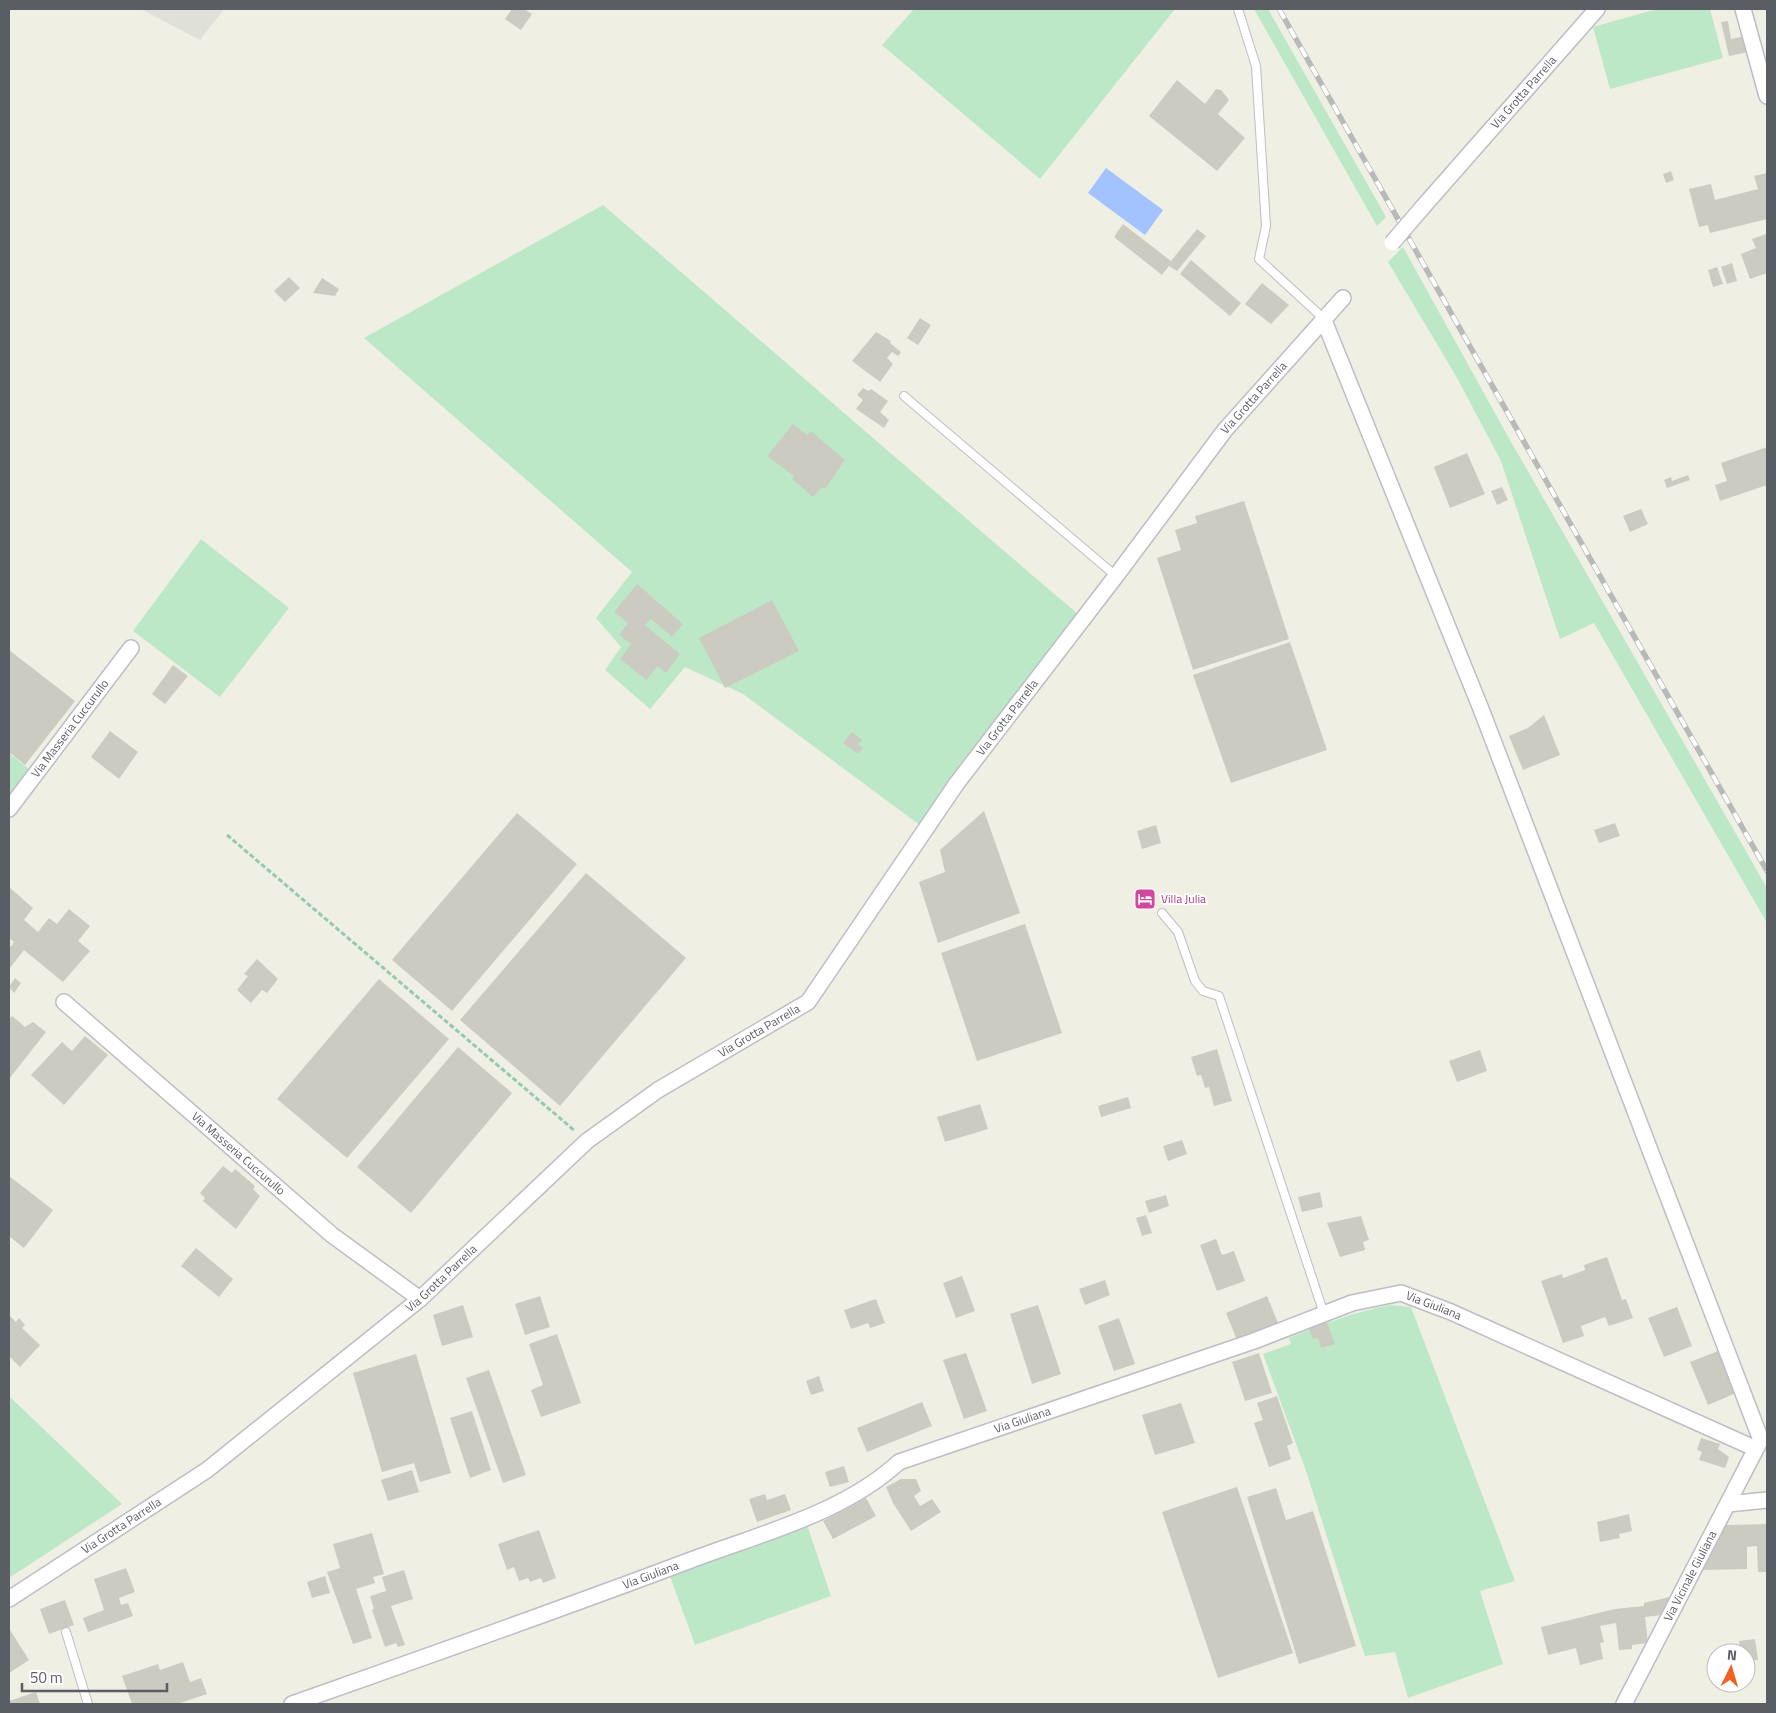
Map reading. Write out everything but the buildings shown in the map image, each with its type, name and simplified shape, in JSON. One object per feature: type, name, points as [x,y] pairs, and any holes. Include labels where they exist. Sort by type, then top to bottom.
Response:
[{"type":"street","name":"Via Grotta Parrella","points":[[1392,243],[1597,9]]},
{"type":"street","points":[[1743,9],[1767,96]]},
{"type":"street","name":"Via Grotta Parrella","points":[[9,1599],[207,1470],[420,1299],[586,1141],[658,1090],[808,1002],[957,783],[1225,430],[1323,318],[1343,298]]},
{"type":"street","points":[[1323,318],[1484,719],[1761,1440]]},
{"type":"street","name":"Via Masseria Cuccurullo","points":[[9,809],[131,648]]},
{"type":"street","name":"Via Masseria Cuccurullo","points":[[64,1002],[332,1235],[420,1299]]},
{"type":"street","name":"Via Giuliana","points":[[292,1704],[519,1625],[783,1527],[851,1498],[899,1462],[1254,1341],[1352,1303],[1401,1293],[1761,1440]]},
{"type":"street","name":"Via Vicinale Giuliana","points":[[1624,1704],[1642,1666],[1668,1622],[1761,1440]]},
{"type":"street","points":[[1728,1504],[1767,1500]]},
{"type":"lane","points":[[1238,9],[1256,66],[1266,226],[1259,259],[1323,318]]},
{"type":"lane","points":[[904,396],[1116,576]]},
{"type":"lane","points":[[1162,914],[1178,932],[1196,981],[1203,991],[1219,996],[1324,1314]]},
{"type":"lane","points":[[66,1632],[88,1704]]},
{"type":"path","points":[[227,835],[586,1141]]},
{"type":"shaded area","points":[[141,9],[224,9],[200,40]]},
{"type":"green space","points":[[914,9],[1175,9],[1040,179],[882,45]]},
{"type":"green space","points":[[1254,9],[1268,9],[1386,217],[1377,226]]},
{"type":"green space","points":[[1657,9],[1710,9],[1723,58],[1610,89],[1593,27]]},
{"type":"green space","points":[[603,205],[1078,614],[921,826],[743,694],[685,667],[650,709],[605,670],[621,647],[596,618],[632,572],[364,338]]},
{"type":"green space","points":[[1403,247],[1506,433],[1767,888],[1767,923],[1594,623],[1560,639],[1501,461],[1456,376],[1388,262]]},
{"type":"green space","points":[[201,539],[289,608],[220,697],[133,631]]},
{"type":"green space","points":[[9,753],[30,770],[9,798]]},
{"type":"green space","points":[[1390,1305],[1411,1307],[1515,1581],[1480,1591],[1503,1664],[1408,1698],[1395,1652],[1365,1656],[1306,1471],[1263,1354],[1291,1344],[1289,1338],[1314,1328],[1351,1315]]},
{"type":"green space","points":[[9,1396],[122,1504],[9,1578]]},
{"type":"green space","points":[[807,1525],[831,1596],[695,1645],[670,1576]]},
{"type":"water","points":[[1106,168],[1163,210],[1145,235],[1088,193]]},
{"type":"railway","points":[[1279,9],[1767,871]]},
{"type":"place","name":"Villa Julia","points":[[1145,899]]}]
